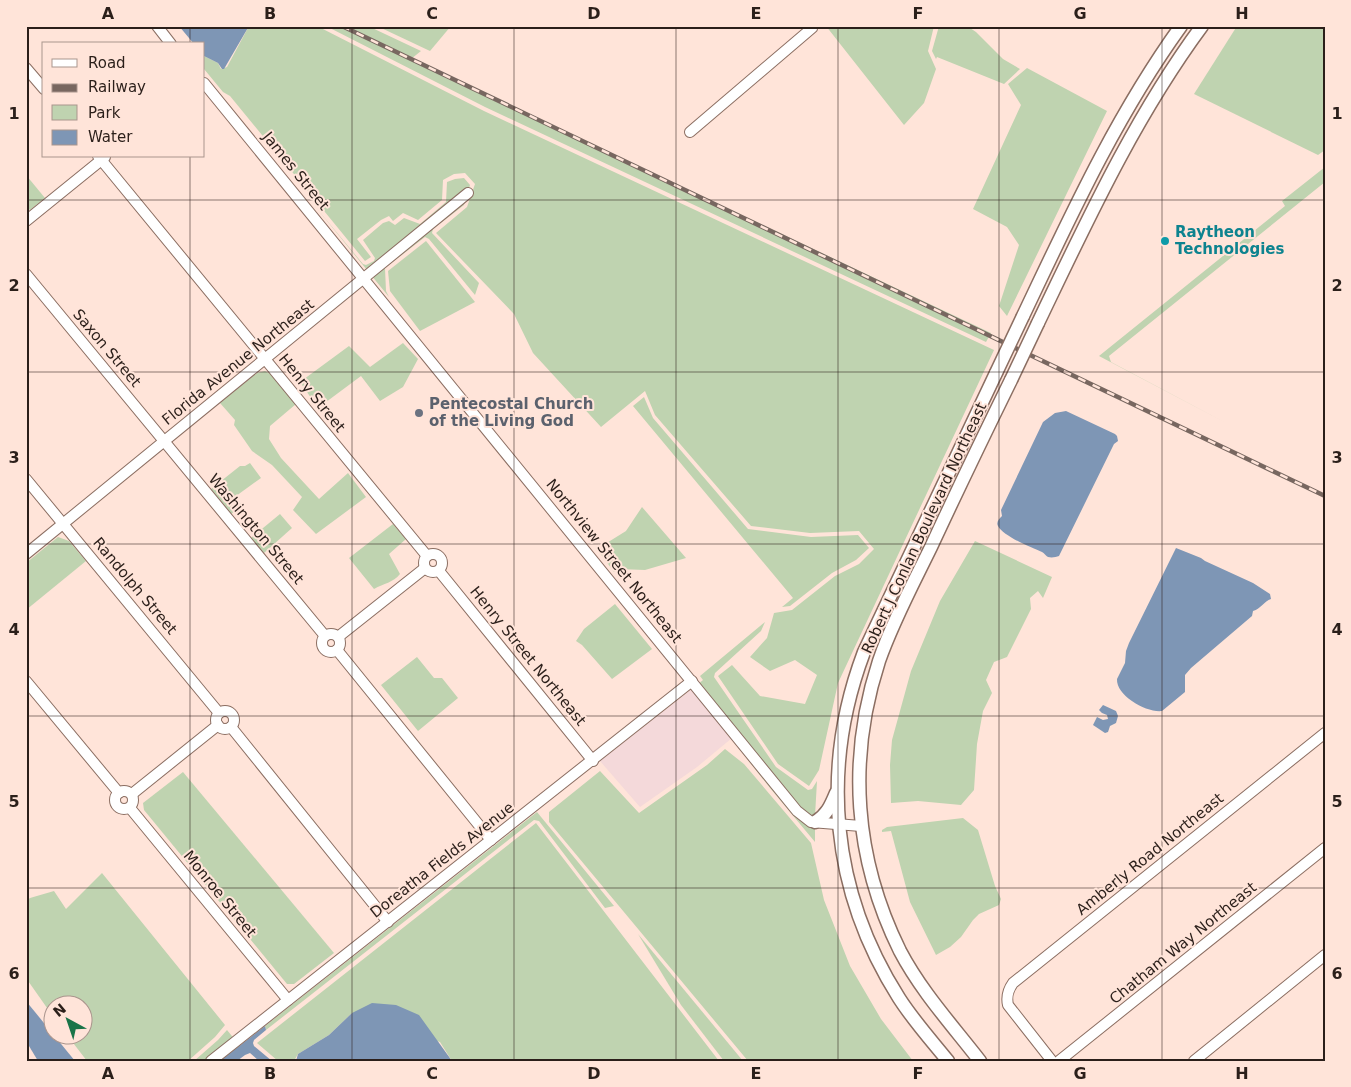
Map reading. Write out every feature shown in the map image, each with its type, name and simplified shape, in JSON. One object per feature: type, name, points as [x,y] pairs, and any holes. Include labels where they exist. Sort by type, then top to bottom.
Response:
[{"type":"main road","name":"Robert J Conlan Boulevard Northeast","points":[[948,1061],[899,999],[880,966],[862,926],[852,896],[843,857],[837,791],[843,719],[864,652],[1079,198],[1142,83],[1181,26]]},
{"type":"main road","name":"Robert J Conlan Boulevard Northeast","points":[[980,1061],[930,997],[901,951],[885,917],[873,882],[861,826],[858,794],[863,725],[872,685],[890,631],[1038,323],[1124,147],[1157,90],[1202,26]]},
{"type":"main road","points":[[816,822],[823,818],[830,808],[837,791]]},
{"type":"street","points":[[157,26],[170,42]]},
{"type":"street","points":[[690,132],[812,27]]},
{"type":"street","points":[[26,68],[42,87]]},
{"type":"street","name":"James Street","points":[[205,84],[364,278]]},
{"type":"street","points":[[26,221],[102,158]]},
{"type":"street","name":"Henry Street","points":[[102,158],[265,360],[427,556]]},
{"type":"street","name":"Florida Avenue Northeast","points":[[26,554],[468,193]]},
{"type":"street","name":"Saxon Street","points":[[26,274],[164,441]]},
{"type":"street","name":"Northview Street Northeast","points":[[364,278],[797,811],[811,822],[861,826]]},
{"type":"street","name":"Washington Street","points":[[164,441],[325,636]]},
{"type":"street","name":"Randolph Street","points":[[26,479],[219,713]]},
{"type":"street","points":[[432,554],[440,558],[442,563],[439,571],[430,572],[425,568],[424,560],[427,556],[432,554]]},
{"type":"street","points":[[338,637],[425,568]]},
{"type":"street","name":"Henry Street Northeast","points":[[439,571],[593,761]]},
{"type":"street","points":[[330,634],[338,637],[340,643],[336,650],[330,652],[323,648],[322,640],[325,636],[330,634]]},
{"type":"street","points":[[336,650],[491,840]]},
{"type":"street","points":[[26,681],[119,793]]},
{"type":"street","name":"Doreatha Fields Avenue","points":[[211,1061],[692,681]]},
{"type":"street","points":[[225,711],[233,714],[235,720],[231,728],[225,730],[218,725],[216,720],[219,713],[225,711]]},
{"type":"street","points":[[132,794],[218,725]]},
{"type":"street","points":[[231,728],[388,922]]},
{"type":"street","name":"Amberly Road Northeast","points":[[1052,1061],[1008,1004],[1006,999],[1007,993],[1013,984],[1324,734]]},
{"type":"street","points":[[124,790],[132,794],[134,800],[130,808],[121,809],[116,805],[116,797],[119,793],[124,790]]},
{"type":"street","name":"Monroe Street","points":[[130,808],[288,1000]]},
{"type":"street","name":"Chatham Way Northeast","points":[[1059,1061],[1325,848]]},
{"type":"street","points":[[1194,1061],[1325,955]]},
{"type":"shaded area","points":[[692,689],[732,738],[697,767],[640,807],[600,761]]},
{"type":"green space","points":[[249,26],[317,26],[484,111],[994,350],[838,683],[819,770],[809,786],[778,764],[718,676],[732,665],[760,696],[805,704],[817,675],[795,660],[770,671],[750,657],[767,638],[774,613],[792,610],[835,576],[859,564],[874,549],[859,531],[810,533],[751,526],[655,415],[645,391],[601,427],[533,353],[514,314],[436,233],[467,207],[475,184],[465,173],[454,174],[443,180],[442,200],[418,220],[403,213],[393,221],[389,216],[357,239],[371,257],[365,261],[230,96],[223,92],[205,70],[205,56],[218,63],[221,69],[227,67]]},
{"type":"green space","points":[[326,26],[368,26],[421,51],[411,59],[991,333],[986,342],[485,107]]},
{"type":"green space","points":[[377,26],[451,26],[430,51]]},
{"type":"green space","points":[[826,26],[934,26],[928,51],[936,69],[924,103],[904,125]]},
{"type":"green space","points":[[939,26],[967,26],[976,32],[1003,59],[1020,69],[1004,84],[937,57],[936,59],[932,51]]},
{"type":"green space","points":[[1237,26],[1325,26],[1325,150],[1318,155],[1194,94]]},
{"type":"green space","points":[[1027,68],[1107,111],[1007,316],[999,306],[1019,245],[1007,227],[973,209],[1021,105],[1008,84]]},
{"type":"green space","points":[[1325,167],[1325,182],[1109,356],[1111,362],[1228,424],[1099,356],[1285,206],[1282,201]]},
{"type":"green space","points":[[26,175],[45,198],[30,210],[26,207]]},
{"type":"green space","points":[[464,178],[470,185],[464,205],[433,229],[432,233],[479,283],[475,295],[429,239],[425,237],[385,268],[386,291],[389,297],[314,205],[363,264],[366,265],[374,261],[375,258],[363,240],[383,223],[389,221],[395,225],[404,218],[420,224],[446,202],[447,182]]},
{"type":"green space","points":[[426,241],[475,302],[420,331],[390,291],[388,271]]},
{"type":"green space","points":[[403,343],[418,359],[403,387],[380,401],[361,376],[318,408],[300,382],[349,346],[370,367]]},
{"type":"green space","points":[[265,371],[272,375],[296,404],[270,426],[269,439],[281,458],[319,499],[348,473],[366,497],[316,534],[293,510],[302,497],[272,465],[252,451],[234,425],[235,420],[220,403],[257,373]]},
{"type":"green space","points":[[644,397],[653,418],[748,529],[811,537],[858,535],[869,548],[856,560],[832,573],[790,606],[782,607],[793,598],[633,406]]},
{"type":"green space","points":[[250,463],[261,478],[236,496],[242,506],[231,514],[211,489],[240,466]]},
{"type":"green space","points":[[642,507],[686,558],[645,570],[619,569],[614,572],[597,549],[626,531]]},
{"type":"green space","points":[[280,514],[292,528],[264,553],[251,538]]},
{"type":"green space","points":[[393,524],[406,539],[389,554],[400,574],[391,581],[374,589],[349,558]]},
{"type":"green space","points":[[58,537],[69,541],[86,561],[26,610],[26,563]]},
{"type":"green space","points":[[975,541],[1052,577],[1043,598],[1038,591],[1030,598],[1031,609],[1007,657],[994,662],[986,680],[992,693],[983,711],[977,744],[974,790],[961,805],[918,801],[891,803],[890,765],[892,740],[911,671],[940,601]]},
{"type":"green space","points":[[615,604],[652,649],[612,679],[582,645],[576,641],[584,629]]},
{"type":"green space","points":[[765,622],[761,631],[715,673],[714,677],[776,767],[808,790],[812,789],[817,781],[815,816],[809,820],[815,828],[815,842],[692,689],[703,680],[700,676]]},
{"type":"green space","points":[[417,657],[434,678],[442,678],[458,698],[418,731],[381,685]]},
{"type":"green space","points":[[725,749],[744,764],[811,843],[824,900],[850,966],[881,1019],[913,1061],[748,1061],[549,822],[549,812],[600,771],[639,813],[707,765]]},
{"type":"green space","points":[[183,772],[334,953],[294,984],[287,984],[144,810],[143,803]]},
{"type":"green space","points":[[537,812],[614,906],[605,908],[539,821],[534,820],[266,1030],[265,1026]]},
{"type":"green space","points":[[963,818],[978,830],[995,886],[1001,899],[999,905],[979,914],[961,937],[950,947],[936,955],[910,902],[891,831],[882,832],[882,830],[887,827]]},
{"type":"green space","points":[[536,823],[719,1061],[452,1061],[440,1042],[352,1013],[329,1035],[298,1054],[294,1061],[278,1061],[257,1043]]},
{"type":"green space","points":[[102,873],[225,1025],[215,1037],[188,1061],[87,1061],[74,1044],[92,1044],[92,994],[42,994],[42,1001],[26,978],[26,901],[54,891],[66,909]]},
{"type":"green space","points":[[638,934],[743,1061],[724,1061],[681,1005]]},
{"type":"green space","points":[[227,1030],[240,1046],[220,1061],[194,1061],[218,1040]]},
{"type":"water","points":[[179,26],[249,26],[224,69],[218,63],[205,56],[205,42],[192,42]]},
{"type":"water","points":[[1066,411],[1115,434],[1118,441],[1114,444],[1059,556],[1047,557],[1042,552],[1006,534],[997,523],[1002,516],[1001,510],[1043,422],[1055,413]]},
{"type":"water","points":[[1176,548],[1253,583],[1270,594],[1271,599],[1253,611],[1252,616],[1191,668],[1185,675],[1185,692],[1162,711],[1156,711],[1141,706],[1127,697],[1118,685],[1117,679],[1125,663],[1129,643]]},
{"type":"water","points":[[1103,705],[1116,711],[1118,716],[1116,723],[1110,726],[1108,732],[1105,733],[1093,725],[1097,717],[1103,720],[1108,719],[1107,715],[1099,710]]},
{"type":"water","points":[[26,1001],[42,1021],[42,1044],[61,1044],[75,1061],[38,1061],[26,1041]]},
{"type":"water","points":[[372,1003],[396,1005],[419,1015],[452,1061],[296,1061],[298,1054],[329,1035],[352,1013]]},
{"type":"water","points":[[265,1026],[266,1030],[253,1043],[272,1061],[259,1061],[250,1053],[237,1061],[220,1061]]},
{"type":"railway","points":[[342,26],[1325,496]]},
{"type":"place","name":"Raytheon Technologies","points":[[1165,241]]},
{"type":"place","name":"Pentecostal Church of the Living God","points":[[419,413]]}]
